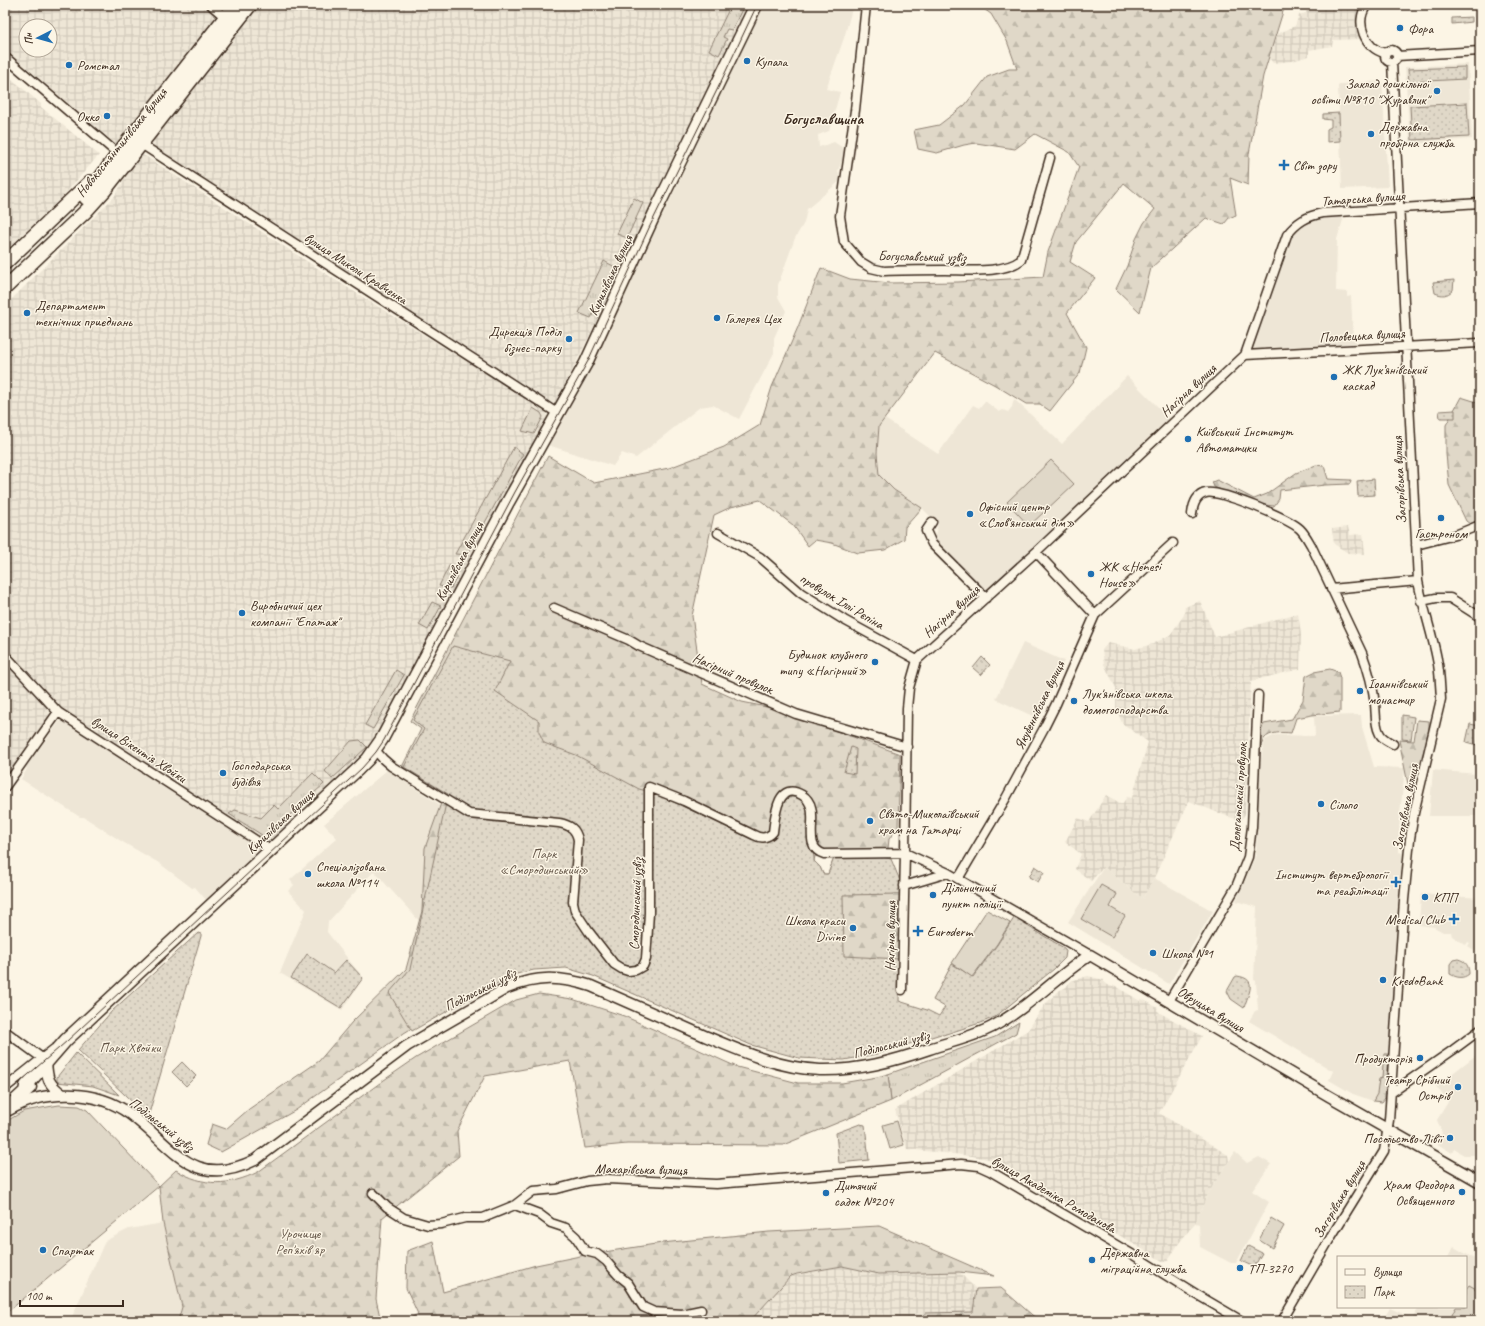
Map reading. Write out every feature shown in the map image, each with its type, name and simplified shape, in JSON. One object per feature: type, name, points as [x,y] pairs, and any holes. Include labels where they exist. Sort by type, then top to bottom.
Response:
[{"type":"main road","name":"Новокостянтинівська вулиця","points":[[5,288],[26,263],[86,211],[117,162],[236,5]]},
{"type":"main road","name":"Новокостянтинівська вулиця","points":[[117,162],[141,144],[250,5]]},
{"type":"main road","name":"Кирилівська вулиця","points":[[5,1111],[25,1092],[26,1086],[34,1078],[44,1060],[358,769],[375,750],[512,495],[586,363],[659,204],[756,5]]},
{"type":"main road","points":[[5,263],[98,174],[117,162],[118,179],[92,216],[5,299]]},
{"type":"main road","name":"Новокостянтинівська вулиця","points":[[5,276],[26,263]]},
{"type":"street","points":[[211,5],[226,18]]},
{"type":"street","name":"Богуславський узвіз","points":[[866,5],[840,216],[844,242],[861,262],[872,268],[884,271],[991,269],[1016,264],[1021,260],[1050,158]]},
{"type":"street","points":[[1364,6],[1362,24],[1366,40],[1379,52],[1386,53],[1390,50],[1396,52],[1394,59],[1480,51]]},
{"type":"street","points":[[5,58],[117,162]]},
{"type":"street","name":"Загорівська вулиця","points":[[1282,1321],[1331,1236],[1384,1151],[1388,1130],[1404,900],[1410,839],[1414,813],[1441,699],[1437,658],[1421,601],[1418,581],[1405,346],[1394,59]]},
{"type":"street","name":"вулиця Миколи Кравченка","points":[[141,144],[557,413]]},
{"type":"street","name":"Татарська вулиця","points":[[1245,354],[1287,235],[1298,222],[1306,217],[1323,213],[1480,203]]},
{"type":"street","name":"Половецька вулиця","points":[[1245,354],[1480,343]]},
{"type":"street","name":"Нагірна вулиця","points":[[902,990],[909,688],[917,660],[1036,552],[1245,354]]},
{"type":"street","points":[[1192,514],[1194,504],[1200,496],[1204,493],[1214,492],[1252,505],[1290,522],[1301,530],[1311,545],[1368,668],[1380,736],[1393,744]]},
{"type":"street","points":[[932,522],[926,531],[932,544],[986,598]]},
{"type":"street","points":[[1416,545],[1455,535],[1480,525]]},
{"type":"street","name":"провулок Іллі Рєпіна","points":[[718,533],[760,557],[801,593],[844,620],[917,660]]},
{"type":"street","points":[[1036,552],[1095,615],[1173,543]]},
{"type":"street","points":[[1331,589],[1418,581]]},
{"type":"street","points":[[1421,601],[1436,598],[1450,598],[1480,617]]},
{"type":"street","name":"Нагірний провулок","points":[[554,608],[629,640],[638,646],[730,687],[796,714],[907,747]]},
{"type":"street","name":"Якубенківська вулиця","points":[[958,879],[1006,798],[1044,728],[1095,615]]},
{"type":"street","name":"вулиця Вікентія Хвойки","points":[[5,655],[58,712],[271,850]]},
{"type":"street","name":"Делегатський провулок","points":[[1169,1000],[1236,888],[1248,857],[1252,826],[1258,695]]},
{"type":"street","points":[[5,787],[58,712]]},
{"type":"street","name":"Смородинський узвіз","points":[[375,750],[391,766],[469,814],[559,823],[566,824],[573,828],[577,834],[578,840],[573,897],[575,911],[614,964],[628,971],[636,970],[643,966],[646,959],[649,913],[649,788],[684,801],[754,836],[763,838],[770,836],[773,832],[778,801],[784,795],[796,792],[804,796],[810,805],[812,815],[812,842],[814,849],[818,852],[824,854],[905,853]]},
{"type":"street","name":"Овруцька вулиця","points":[[905,853],[958,879],[1169,1000],[1329,1096],[1480,1182]]},
{"type":"street","points":[[904,886],[948,874]]},
{"type":"street","name":"Подільський узвіз","points":[[5,1111],[34,1098],[63,1095],[95,1098],[114,1105],[130,1114],[184,1161],[213,1170],[228,1170],[243,1166],[255,1160],[407,1046],[507,988],[522,982],[539,978],[573,980],[591,986],[742,1052],[771,1062],[798,1068],[842,1070],[878,1064],[920,1052],[991,1027],[1019,1010],[1072,967],[1090,955]]},
{"type":"street","points":[[5,1030],[44,1060],[47,1077],[50,1084],[63,1095]]},
{"type":"street","points":[[1391,1093],[1468,1040],[1480,1030]]},
{"type":"street","name":"Кирилівська вулиця","points":[[5,1088],[44,1060]]},
{"type":"street","name":"вулиця Академіка Ромоданова","points":[[736,1182],[961,1164],[979,1166],[992,1172],[1135,1256],[1242,1321]]},
{"type":"street","name":"Овруцька вулиця","points":[[1458,1170],[1480,1174]]},
{"type":"street","name":"Макарівська вулиця","points":[[373,1193],[387,1207],[404,1218],[428,1225],[442,1224],[465,1218],[483,1218],[515,1205],[533,1191],[557,1189],[587,1181],[606,1179],[716,1184],[736,1182]]},
{"type":"street","points":[[515,1205],[539,1214],[551,1222],[566,1228],[585,1250],[598,1254],[628,1283],[643,1307],[654,1312],[682,1314],[701,1310]]},
{"type":"shaded area","points":[[5,5],[228,5],[117,145],[5,49]]},
{"type":"shaded area","points":[[259,5],[749,5],[557,401],[554,403],[548,401],[157,150],[153,144],[154,136]]},
{"type":"shaded area","points":[[764,5],[853,5],[844,38],[826,89],[840,92],[829,131],[818,135],[819,147],[834,142],[846,150],[838,171],[841,180],[807,209],[804,223],[795,238],[778,285],[778,297],[786,311],[774,338],[774,353],[739,419],[713,405],[700,407],[636,458],[622,453],[613,466],[548,445],[588,370]]},
{"type":"shaded area","points":[[1308,5],[1362,6],[1359,16],[1360,39],[1333,40],[1332,46],[1309,50],[1309,56],[1292,61],[1273,63],[1266,54],[1273,36],[1295,26],[1299,15],[1306,13]]},
{"type":"shaded area","points":[[1468,64],[1472,139],[1410,144],[1405,67]]},
{"type":"shaded area","points":[[5,73],[41,104],[41,107],[99,155],[63,196],[5,251]]},
{"type":"shaded area","points":[[1382,81],[1388,187],[1342,189],[1338,86],[1342,84]]},
{"type":"shaded area","points":[[142,155],[337,281],[543,409],[547,414],[547,421],[381,734],[372,748],[272,842],[264,841],[58,709],[5,650],[5,306],[114,197],[137,156]]},
{"type":"shaded area","points":[[1341,216],[1343,220],[1337,239],[1336,291],[1347,292],[1347,297],[1351,296],[1353,337],[1357,344],[1256,351],[1252,349],[1294,233],[1300,225],[1307,221]]},
{"type":"shaded area","points":[[1127,376],[1171,420],[985,592],[934,538],[938,524],[922,508],[894,490],[879,475],[877,453],[879,426],[885,419],[938,454],[973,405],[979,408],[985,401],[999,412],[1003,410],[1008,412],[1012,407],[1014,399],[1062,444]]},
{"type":"shaded area","points":[[1348,527],[1350,535],[1363,534],[1365,554],[1348,553],[1334,544],[1332,529]]},
{"type":"shaded area","points":[[1200,601],[1215,637],[1298,613],[1301,634],[1300,669],[1251,681],[1245,814],[1241,820],[1229,817],[1189,801],[1154,878],[1143,898],[1104,867],[1091,881],[1075,869],[1081,854],[1065,842],[1078,818],[1089,822],[1106,795],[1122,804],[1127,797],[1132,798],[1148,742],[1122,723],[1116,708],[1116,688],[1104,664],[1102,650],[1108,643],[1135,649],[1153,644],[1170,635],[1184,615],[1185,607]]},
{"type":"shaded area","points":[[1023,643],[1064,661],[1039,719],[996,699]]},
{"type":"shaded area","points":[[5,661],[48,707],[49,713],[48,717],[5,779]]},
{"type":"shaded area","points":[[1361,715],[1362,727],[1374,767],[1405,768],[1400,813],[1399,852],[1407,854],[1388,1099],[1373,1101],[1353,1094],[1329,1080],[1333,1071],[1249,1021],[1255,1011],[1258,1010],[1256,981],[1254,980],[1257,907],[1236,901],[1256,855],[1259,768],[1265,740],[1275,735],[1315,736],[1314,716]]},
{"type":"shaded area","points":[[62,718],[257,844],[259,850],[258,852],[207,901],[195,887],[192,888],[159,863],[84,817],[80,817],[21,779],[27,769],[26,767]]},
{"type":"shaded area","points":[[1480,745],[1480,816],[1429,816],[1433,770],[1476,774],[1474,760],[1475,750]]},
{"type":"shaded area","points":[[387,770],[445,808],[420,922],[374,871],[328,922],[327,932],[363,978],[342,1010],[280,973],[306,910],[288,891],[294,885],[290,880],[337,838],[324,824]]},
{"type":"shaded area","name":"Школа №1","points":[[1104,867],[1143,898],[1154,878],[1213,911],[1169,984],[1068,922]]},
{"type":"shaded area","points":[[1421,894],[1480,898],[1477,920],[1480,920],[1480,954],[1468,946],[1470,943],[1468,942],[1466,945],[1452,936],[1451,932],[1443,932],[1434,927],[1419,925]]},
{"type":"shaded area","points":[[1088,976],[1104,980],[1104,983],[1113,987],[1114,985],[1140,1001],[1142,999],[1158,1008],[1157,1010],[1160,1013],[1202,1036],[1159,1113],[1228,1155],[1229,1161],[1209,1192],[1195,1223],[1179,1243],[1168,1261],[1164,1262],[993,1160],[972,1156],[907,1149],[895,1110],[1028,1030],[1045,1004],[1060,990],[1065,988],[1071,981]]},
{"type":"shaded area","points":[[1480,1052],[1480,1155],[1464,1155],[1454,1149],[1452,1153],[1436,1143],[1442,1133],[1437,1120],[1448,1102],[1436,1086]]},
{"type":"shaded area","points":[[1235,1152],[1247,1163],[1259,1157],[1271,1164],[1252,1191],[1269,1202],[1236,1263],[1231,1263],[1200,1247],[1199,1224],[1195,1223],[1209,1192]]},
{"type":"shaded area","points":[[163,1223],[182,1307],[178,1321],[67,1321],[72,1317],[105,1241],[129,1229]]},
{"type":"shaded area","points":[[1454,1247],[1480,1262],[1480,1321],[1382,1321],[1390,1308],[1412,1318],[1418,1308],[1467,1308],[1467,1256],[1449,1256]]},
{"type":"shaded area","points":[[842,1266],[879,1274],[959,1272],[976,1289],[973,1312],[925,1313],[921,1321],[750,1321],[791,1276]]},
{"type":"green space","points":[[731,5],[744,5],[732,30],[727,29],[723,37],[727,39],[719,55],[709,50]]},
{"type":"green space","points":[[978,5],[1285,5],[1263,76],[1249,154],[1248,185],[1230,178],[1236,215],[1229,218],[1224,224],[1206,218],[1151,268],[1140,312],[1116,289],[1127,266],[1136,239],[1144,223],[1155,209],[1124,183],[1076,242],[1070,262],[1095,278],[1067,313],[1086,347],[1080,373],[1050,411],[1040,404],[1026,404],[995,385],[935,353],[879,426],[877,453],[879,475],[894,490],[922,508],[905,527],[904,539],[885,550],[858,553],[832,543],[815,540],[808,546],[793,525],[760,500],[731,507],[714,515],[692,616],[702,684],[742,702],[776,709],[900,754],[898,827],[889,839],[887,858],[899,888],[901,901],[898,1007],[548,949],[463,997],[404,1033],[296,1110],[221,1152],[206,1145],[212,1124],[226,1129],[249,1109],[319,1061],[352,1022],[406,969],[422,911],[425,848],[444,795],[402,767],[421,729],[410,721],[548,456],[594,483],[669,468],[724,447],[760,425],[772,387],[821,268],[850,279],[890,283],[958,282],[1043,277],[1048,252],[1079,167],[1069,152],[1035,134],[1015,149],[976,143],[937,153],[918,149],[914,130],[939,125],[965,105],[987,77],[1009,69],[1017,69],[1007,41],[991,14]],"holes":[[[815,856],[834,858],[828,874],[823,874],[820,867],[814,861]]]},
{"type":"green space","points":[[1472,17],[1472,22],[1452,24],[1452,18]]},
{"type":"green space","points":[[1465,67],[1465,79],[1409,82],[1408,69]]},
{"type":"green space","points":[[1467,103],[1469,137],[1412,140],[1410,106]]},
{"type":"green space","points":[[1339,113],[1340,141],[1327,142],[1327,129],[1331,127],[1331,120],[1323,119],[1323,114]]},
{"type":"green space","points":[[634,198],[643,203],[627,238],[617,234]]},
{"type":"green space","points":[[604,261],[615,267],[591,318],[579,313]]},
{"type":"green space","points":[[1454,280],[1453,290],[1451,292],[1444,295],[1435,293],[1433,282]]},
{"type":"green space","points":[[1461,397],[1480,403],[1480,476],[1478,478],[1480,504],[1478,520],[1470,524],[1466,521],[1449,485],[1446,454],[1446,425]]},
{"type":"green space","points":[[533,408],[541,413],[543,417],[534,434],[522,431]]},
{"type":"green space","points":[[1455,410],[1455,418],[1440,418],[1439,411]]},
{"type":"green space","points":[[514,447],[523,454],[467,555],[455,554]]},
{"type":"green space","points":[[1051,460],[1074,484],[1029,526],[1007,502]]},
{"type":"green space","points":[[1316,465],[1324,466],[1328,479],[1351,480],[1350,484],[1280,490],[1279,499],[1274,506],[1256,504],[1214,487],[1212,482],[1217,480],[1254,499],[1267,494],[1296,473]]},
{"type":"green space","points":[[1374,479],[1375,495],[1358,496],[1357,481]]},
{"type":"green space","points":[[450,564],[457,577],[451,588],[439,586]]},
{"type":"green space","points":[[432,602],[441,606],[428,630],[419,625]]},
{"type":"green space","name":"Парк «Смородинський»","points":[[453,646],[510,661],[495,691],[539,721],[539,732],[544,743],[576,755],[639,789],[654,793],[755,840],[769,838],[778,812],[785,801],[789,798],[795,797],[802,800],[807,808],[808,838],[814,855],[814,861],[820,867],[823,874],[828,874],[834,858],[881,857],[891,859],[901,883],[900,894],[843,895],[844,956],[900,959],[899,1001],[927,1010],[939,1016],[945,1007],[933,1000],[952,964],[973,977],[997,945],[1014,918],[1064,948],[1066,951],[1065,958],[1054,969],[995,1017],[943,1035],[941,1034],[877,1054],[844,1060],[799,1058],[751,1045],[593,976],[566,968],[534,970],[512,975],[412,1031],[389,993],[410,969],[448,794],[404,767],[424,729],[413,720]]},
{"type":"green space","points":[[982,657],[990,665],[981,675],[973,668]]},
{"type":"green space","points":[[1330,669],[1338,672],[1340,678],[1340,712],[1296,718],[1291,733],[1269,735],[1264,739],[1258,751],[1260,731],[1264,724],[1292,719],[1303,700],[1306,676],[1314,672]]},
{"type":"green space","points":[[396,670],[404,675],[373,729],[365,725]]},
{"type":"green space","points":[[1402,715],[1414,717],[1411,740],[1402,739]]},
{"type":"green space","points":[[1417,720],[1429,721],[1429,733],[1417,786],[1411,787],[1408,784],[1399,740],[1414,741]]},
{"type":"green space","points":[[1470,724],[1480,726],[1477,745],[1466,742]]},
{"type":"green space","points":[[360,740],[367,747],[332,779],[325,771],[351,741]]},
{"type":"green space","points":[[851,747],[856,749],[855,774],[844,772]]},
{"type":"green space","points":[[313,773],[324,784],[265,837],[229,814],[235,810],[261,818],[274,805],[278,809]]},
{"type":"green space","points":[[1035,866],[1044,872],[1038,882],[1029,877]]},
{"type":"green space","points":[[1101,885],[1117,894],[1110,907],[1125,916],[1112,937],[1081,919]]},
{"type":"green space","points":[[987,910],[1010,923],[997,944],[972,977],[952,963]]},
{"type":"green space","name":"Парк Хвойки","points":[[198,933],[201,934],[201,936],[148,1117],[78,1050],[112,1011]]},
{"type":"green space","points":[[307,954],[334,973],[346,960],[363,978],[341,1008],[291,978]]},
{"type":"green space","points":[[1458,959],[1463,961],[1468,966],[1469,974],[1464,977],[1458,977],[1450,974],[1450,964],[1453,960]]},
{"type":"green space","points":[[1237,976],[1248,980],[1250,983],[1244,1008],[1231,999],[1227,991]]},
{"type":"green space","name":"Урочище Реп'яхів яр","points":[[539,994],[572,999],[624,1016],[737,1067],[798,1083],[842,1083],[888,1074],[891,1101],[783,1145],[627,1144],[585,1148],[570,1061],[485,1076],[457,1131],[459,1156],[382,1218],[376,1299],[380,1317],[384,1321],[178,1321],[182,1307],[163,1223],[159,1186],[176,1170],[186,1176],[207,1182],[217,1183],[237,1180],[258,1172],[416,1058],[516,1000]]},
{"type":"green space","points":[[1019,1022],[1016,1033],[891,1101],[888,1074],[995,1037]]},
{"type":"green space","name":"Парк Хвойки","points":[[76,1053],[119,1095],[93,1086],[57,1082],[57,1077]]},
{"type":"green space","points":[[1384,1054],[1388,1054],[1385,1098],[1382,1102],[1373,1101],[1377,1094],[1379,1079],[1382,1078]]},
{"type":"green space","points":[[182,1062],[196,1076],[186,1086],[172,1072]]},
{"type":"green space","name":"Спартак","points":[[59,1105],[79,1106],[87,1110],[159,1186],[5,1314],[5,1122],[24,1111]]},
{"type":"green space","points":[[897,1121],[904,1145],[890,1149],[883,1125]]},
{"type":"green space","points":[[860,1124],[865,1125],[869,1160],[839,1163],[836,1133]]},
{"type":"green space","points":[[1271,1218],[1284,1226],[1272,1248],[1259,1240]]},
{"type":"green space","points":[[879,1226],[994,1276],[959,1272],[879,1274],[842,1266],[797,1274],[791,1276],[750,1321],[404,1321],[418,1314],[406,1288],[407,1251],[433,1241],[443,1292],[536,1265],[585,1255],[662,1243],[769,1232]]},
{"type":"green space","points":[[1248,1246],[1262,1253],[1254,1267],[1241,1261]]},
{"type":"green space","points":[[1469,1285],[1480,1291],[1480,1310],[1474,1321],[1449,1321],[1456,1308],[1467,1308],[1467,1288]]},
{"type":"green space","points":[[1001,1288],[1039,1321],[921,1321],[925,1313],[973,1312],[976,1289]]},
{"type":"tram line","points":[[5,1095],[67,1041],[362,768],[376,752],[384,740],[515,492],[588,361],[649,228],[757,5]]},
{"type":"place","name":"Фора","points":[[1400,28]]},
{"type":"place","name":"Купала","points":[[747,61]]},
{"type":"place","name":"Ромстал","points":[[69,65]]},
{"type":"place","name":"Заклад дошкільної освіти №810 \"Журавлик\"","points":[[1437,91]]},
{"type":"place","name":"Окко","points":[[107,116]]},
{"type":"place","name":"Державна пробірна служба","points":[[1371,134]]},
{"type":"place","name":"Світ зору","points":[[1284,165]]},
{"type":"place","name":"Департамент технічних приєднань","points":[[27,313]]},
{"type":"place","name":"Галерея Цех","points":[[717,318]]},
{"type":"place","name":"Дирекція Поділ бізнес-парку","points":[[569,339]]},
{"type":"place","name":"ЖК Лук’янівський каскад","points":[[1334,377]]},
{"type":"place","name":"Київський Інститут Автоматики","points":[[1188,439]]},
{"type":"place","name":"Офісний центр «Слов'янський дім»","points":[[970,514]]},
{"type":"place","name":"Гастроном","points":[[1441,518]]},
{"type":"place","name":"ЖК «Henesi House»","points":[[1091,574]]},
{"type":"place","name":"Виробничий цех компанії \"Епатаж\"","points":[[242,613]]},
{"type":"place","name":"Будинок клубного типу «Нагірний»","points":[[875,662]]},
{"type":"place","name":"Іоаннівський монастир","points":[[1360,691]]},
{"type":"place","name":"Лук'янівська школа домогосподарства","points":[[1074,701]]},
{"type":"place","name":"Господарська будівля","points":[[223,773]]},
{"type":"place","name":"Сільпо","points":[[1321,804]]},
{"type":"place","name":"Свято-Миколаївський храм на Татарці","points":[[870,821]]},
{"type":"place","name":"Спеціалізована школа №114","points":[[308,874]]},
{"type":"place","name":"Інститут вертебрології та реабілітації","points":[[1396,882]]},
{"type":"place","name":"Дільничний пункт поліції","points":[[933,895]]},
{"type":"place","name":"КПП","points":[[1425,897]]},
{"type":"place","name":"Medical Club","points":[[1454,919]]},
{"type":"place","name":"Школа краси Divine","points":[[853,928]]},
{"type":"place","name":"Euroderm","points":[[918,931]]},
{"type":"place","name":"Школа №1","points":[[1153,953]]},
{"type":"place","name":"KredoBank","points":[[1383,980]]},
{"type":"place","name":"Продукторія","points":[[1420,1058]]},
{"type":"place","name":"Театр Срібний Острів","points":[[1458,1087]]},
{"type":"place","name":"Посольство Лівії","points":[[1450,1138]]},
{"type":"place","name":"Храм Феодора Освященного","points":[[1462,1192]]},
{"type":"place","name":"Дитячий садок №204","points":[[826,1193]]},
{"type":"place","name":"Спартак","points":[[43,1250]]},
{"type":"place","name":"Державна міграційна служба","points":[[1092,1260]]},
{"type":"place","name":"ТП-3270","points":[[1240,1268]]},
{"type":"district","name":"Богуславщина","points":[[823,118]]}]
